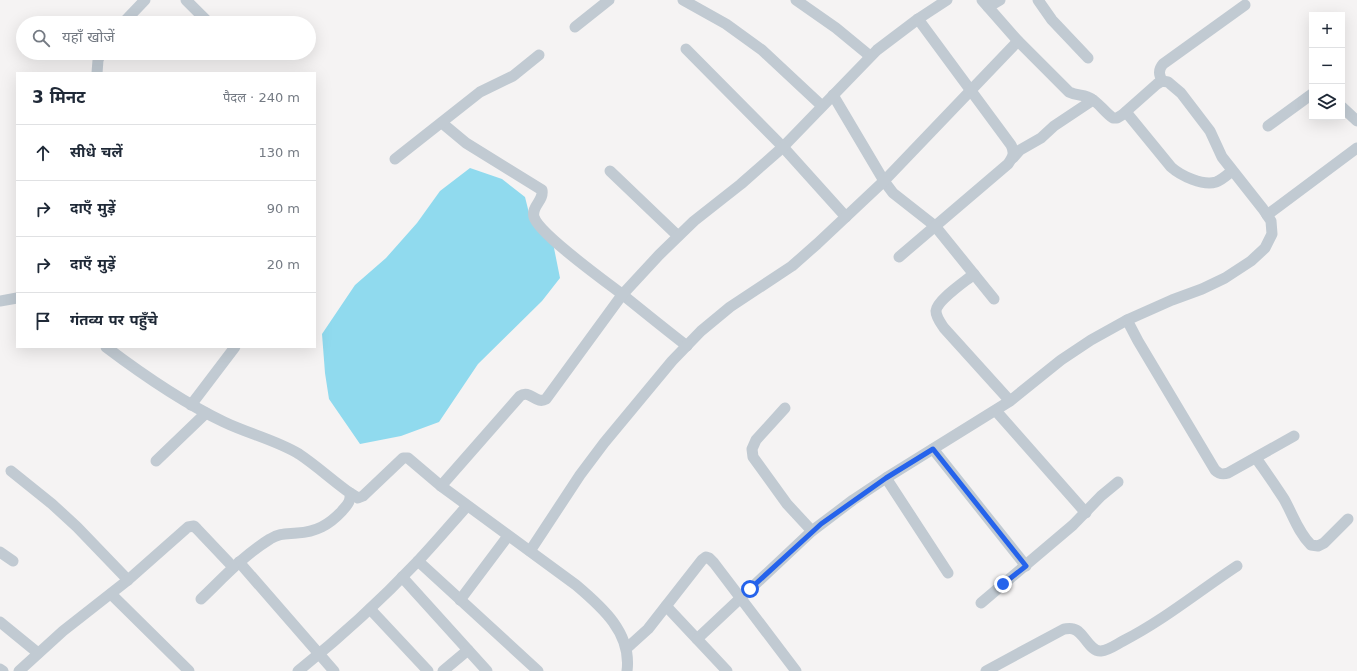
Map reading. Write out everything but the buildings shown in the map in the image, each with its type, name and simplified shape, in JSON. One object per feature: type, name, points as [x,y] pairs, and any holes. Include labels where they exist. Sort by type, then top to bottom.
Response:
[{"type":"street","points":[[130,16],[145,0]]},
{"type":"street","points":[[186,0],[202,16]]},
{"type":"street","points":[[575,27],[609,0]]},
{"type":"street","points":[[683,0],[726,24],[762,50],[822,106]]},
{"type":"street","points":[[796,0],[836,28],[870,56]]},
{"type":"street","points":[[441,486],[520,396],[523,394],[528,394],[538,400],[546,400],[622,295],[678,236],[694,221],[783,148],[870,56],[918,19],[947,0]]},
{"type":"street","points":[[696,639],[812,531],[853,500],[886,478],[996,411],[1061,360],[1091,340],[1127,320],[1225,278],[1251,262],[1266,248],[1272,234],[1271,221],[1222,157],[1210,131],[1201,118],[1174,86],[1168,82],[1162,81],[1126,112],[1117,118],[1113,118],[1093,100],[1087,97],[1077,96],[1069,92],[1018,41],[985,4],[1000,0]]},
{"type":"street","points":[[1038,0],[1052,20],[1088,58]]},
{"type":"street","points":[[1162,81],[1159,74],[1159,68],[1163,64],[1245,5]]},
{"type":"street","points":[[918,19],[1011,145],[1014,152],[1013,158]]},
{"type":"street","points":[[530,552],[580,474],[604,443],[701,331],[730,307],[792,266],[846,217],[884,181],[1018,41]]},
{"type":"street","points":[[686,48],[783,148],[846,217]]},
{"type":"street","points":[[395,160],[480,92],[513,76],[540,55]]},
{"type":"street","points":[[97,72],[98,60]]},
{"type":"street","points":[[833,95],[884,181],[894,193],[935,226],[994,299]]},
{"type":"street","points":[[1268,126],[1309,96]]},
{"type":"street","points":[[899,257],[1008,164],[1020,150],[1041,138],[1054,126],[1093,100]]},
{"type":"street","points":[[1345,110],[1357,121]]},
{"type":"street","points":[[1126,112],[1171,167],[1179,174],[1208,183],[1216,182],[1225,178],[1232,171]]},
{"type":"street","points":[[442,122],[466,143],[542,190],[543,193],[541,199],[533,210],[534,217],[539,226],[576,258],[687,346]]},
{"type":"street","points":[[1267,215],[1357,148]]},
{"type":"street","points":[[610,171],[678,236]]},
{"type":"street","points":[[974,274],[940,302],[936,309],[937,317],[944,328],[1010,401]]},
{"type":"street","points":[[0,301],[16,298]]},
{"type":"street","points":[[1127,320],[1186,424],[1215,470],[1219,473],[1228,473],[1294,436]]},
{"type":"street","points":[[107,348],[127,363],[191,404],[225,423],[276,442],[299,454],[358,498],[363,496],[403,458],[408,458],[467,506],[576,585],[595,601],[608,614],[619,630],[627,648],[627,671]]},
{"type":"street","points":[[191,404],[234,348]]},
{"type":"street","points":[[785,408],[756,440],[752,449],[752,457],[787,504],[812,531]]},
{"type":"street","points":[[996,411],[1086,513]]},
{"type":"street","points":[[156,461],[206,412]]},
{"type":"street","points":[[933,449],[1026,566]]},
{"type":"street","points":[[1256,458],[1284,499],[1297,526],[1311,545],[1318,546],[1324,543],[1348,519]]},
{"type":"street","points":[[11,471],[52,504],[77,527],[128,580]]},
{"type":"street","points":[[886,478],[948,573]]},
{"type":"street","points":[[981,603],[1026,566],[1086,513],[1101,496],[1118,482]]},
{"type":"street","points":[[202,599],[236,564],[271,538],[283,533],[302,533],[316,530],[333,521],[349,504],[350,493]]},
{"type":"street","points":[[298,671],[370,609],[418,561],[467,506]]},
{"type":"street","points":[[19,671],[63,631],[128,580],[188,527],[194,526],[236,564],[334,671]]},
{"type":"street","points":[[460,600],[508,536]]},
{"type":"street","points":[[0,552],[13,561]]},
{"type":"street","points":[[627,648],[648,629],[702,560],[706,557],[714,563],[796,671]]},
{"type":"street","points":[[418,561],[538,671]]},
{"type":"street","points":[[986,671],[1064,629],[1072,628],[1078,631],[1093,648],[1098,650],[1107,649],[1139,633],[1164,618],[1237,566]]},
{"type":"street","points":[[402,577],[488,671]]},
{"type":"street","points":[[111,594],[189,671]]},
{"type":"street","points":[[666,606],[727,671]]},
{"type":"street","points":[[370,609],[428,671]]},
{"type":"street","points":[[0,622],[38,653]]},
{"type":"street","points":[[443,671],[468,650]]},
{"type":"water","points":[[470,168],[502,179],[525,197],[531,221],[553,243],[560,278],[542,301],[478,364],[439,422],[401,436],[360,444],[329,399],[322,334],[355,285],[386,258],[417,223],[440,191]]},
{"type":"route","points":[[750,589],[821,524],[853,500],[933,449],[1026,566],[1003,584]]}]
